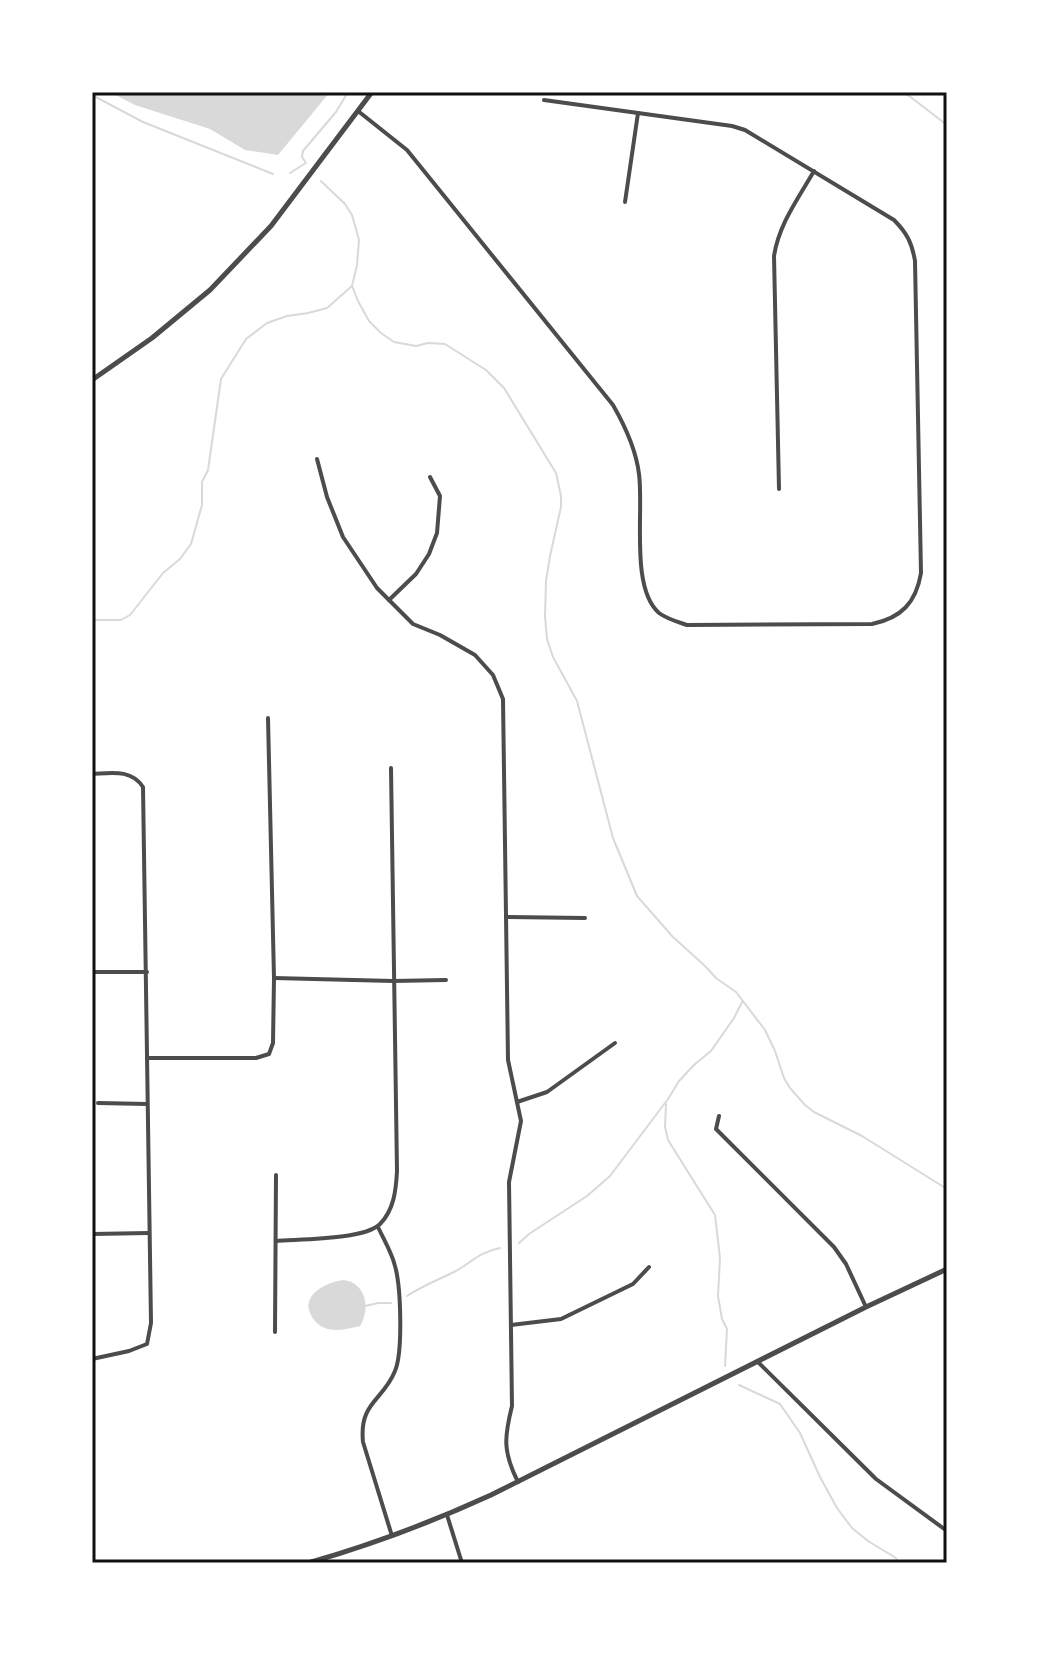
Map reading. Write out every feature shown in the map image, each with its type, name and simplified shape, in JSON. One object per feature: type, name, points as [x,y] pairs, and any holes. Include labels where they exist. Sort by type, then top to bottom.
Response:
[{"type":"street","points":[[92,380],[152,338],[210,290],[271,226],[372,92]]},
{"type":"street","points":[[358,111],[407,150],[613,405],[626,428],[639,473],[642,580],[649,600],[659,613],[687,625],[872,624],[887,621],[900,613],[918,587],[921,573],[915,261],[912,244],[905,231],[894,220],[745,130],[544,100]]},
{"type":"street","points":[[625,202],[638,113]]},
{"type":"street","points":[[779,489],[774,256],[781,226],[814,171]]},
{"type":"street","points":[[317,459],[327,497],[343,537],[377,588],[413,624],[475,655],[493,675],[503,699],[508,1060],[521,1121],[509,1182],[512,1406],[506,1439],[507,1459],[518,1482]]},
{"type":"street","points":[[389,600],[416,574],[429,554],[437,533],[440,496],[430,477]]},
{"type":"street","points":[[147,1058],[256,1058],[269,1054],[273,1043],[268,718]]},
{"type":"street","points":[[276,1241],[357,1234],[378,1227],[394,1201],[391,768]]},
{"type":"street","points":[[92,774],[123,773],[138,779],[143,787],[151,1323],[147,1344],[92,1359]]},
{"type":"street","points":[[506,917],[585,918]]},
{"type":"street","points":[[92,972],[147,972]]},
{"type":"street","points":[[274,978],[446,980]]},
{"type":"street","points":[[517,1102],[547,1092],[615,1043]]},
{"type":"street","points":[[98,1103],[147,1104]]},
{"type":"street","points":[[719,1116],[716,1129],[834,1247],[846,1264],[866,1307]]},
{"type":"street","points":[[275,1332],[276,1175]]},
{"type":"street","points":[[378,1227],[398,1277],[399,1351],[396,1370],[365,1413],[362,1427],[363,1442],[392,1536]]},
{"type":"street","points":[[92,1234],[149,1233]]},
{"type":"street","points":[[511,1325],[561,1319],[633,1284],[649,1267]]},
{"type":"street","points":[[308,1563],[447,1515],[947,1269]]},
{"type":"street","points":[[758,1362],[876,1479],[947,1531]]},
{"type":"street","points":[[447,1515],[462,1563]]},
{"type":"shaded area","points":[[110,92],[330,92],[278,155],[245,150],[210,129],[135,105]]},
{"type":"shaded area","points":[[343,1280],[357,1286],[364,1297],[366,1305],[360,1326],[340,1330],[321,1326],[311,1315],[309,1301],[323,1287]]},
{"type":"waterway","points":[[290,173],[306,163],[302,157],[303,151],[336,112],[348,92]]},
{"type":"waterway","points":[[904,92],[947,125]]},
{"type":"waterway","points":[[92,95],[143,122],[273,174]]},
{"type":"waterway","points":[[92,620],[121,620],[130,615],[191,544],[202,505],[202,482],[208,470],[221,379],[246,339],[267,323],[327,308],[352,286],[359,240],[352,215],[321,181]]},
{"type":"waterway","points":[[352,286],[369,321],[394,342],[416,346],[445,344],[486,370],[504,388],[556,473],[561,507],[546,581],[547,639],[553,657],[577,701],[613,838],[637,896],[673,937],[716,978],[736,992],[765,1030],[784,1078],[805,1105],[947,1189]]},
{"type":"waterway","points":[[519,1243],[587,1196],[610,1176],[679,1081],[711,1051],[742,1002]]},
{"type":"waterway","points":[[666,1104],[668,1140],[715,1215],[720,1258],[718,1296],[727,1329],[725,1366]]},
{"type":"waterway","points":[[407,1296],[481,1255],[500,1248]]},
{"type":"waterway","points":[[365,1306],[391,1303]]},
{"type":"waterway","points":[[739,1385],[780,1404],[800,1433],[837,1508],[852,1528],[896,1558],[898,1563]]}]
